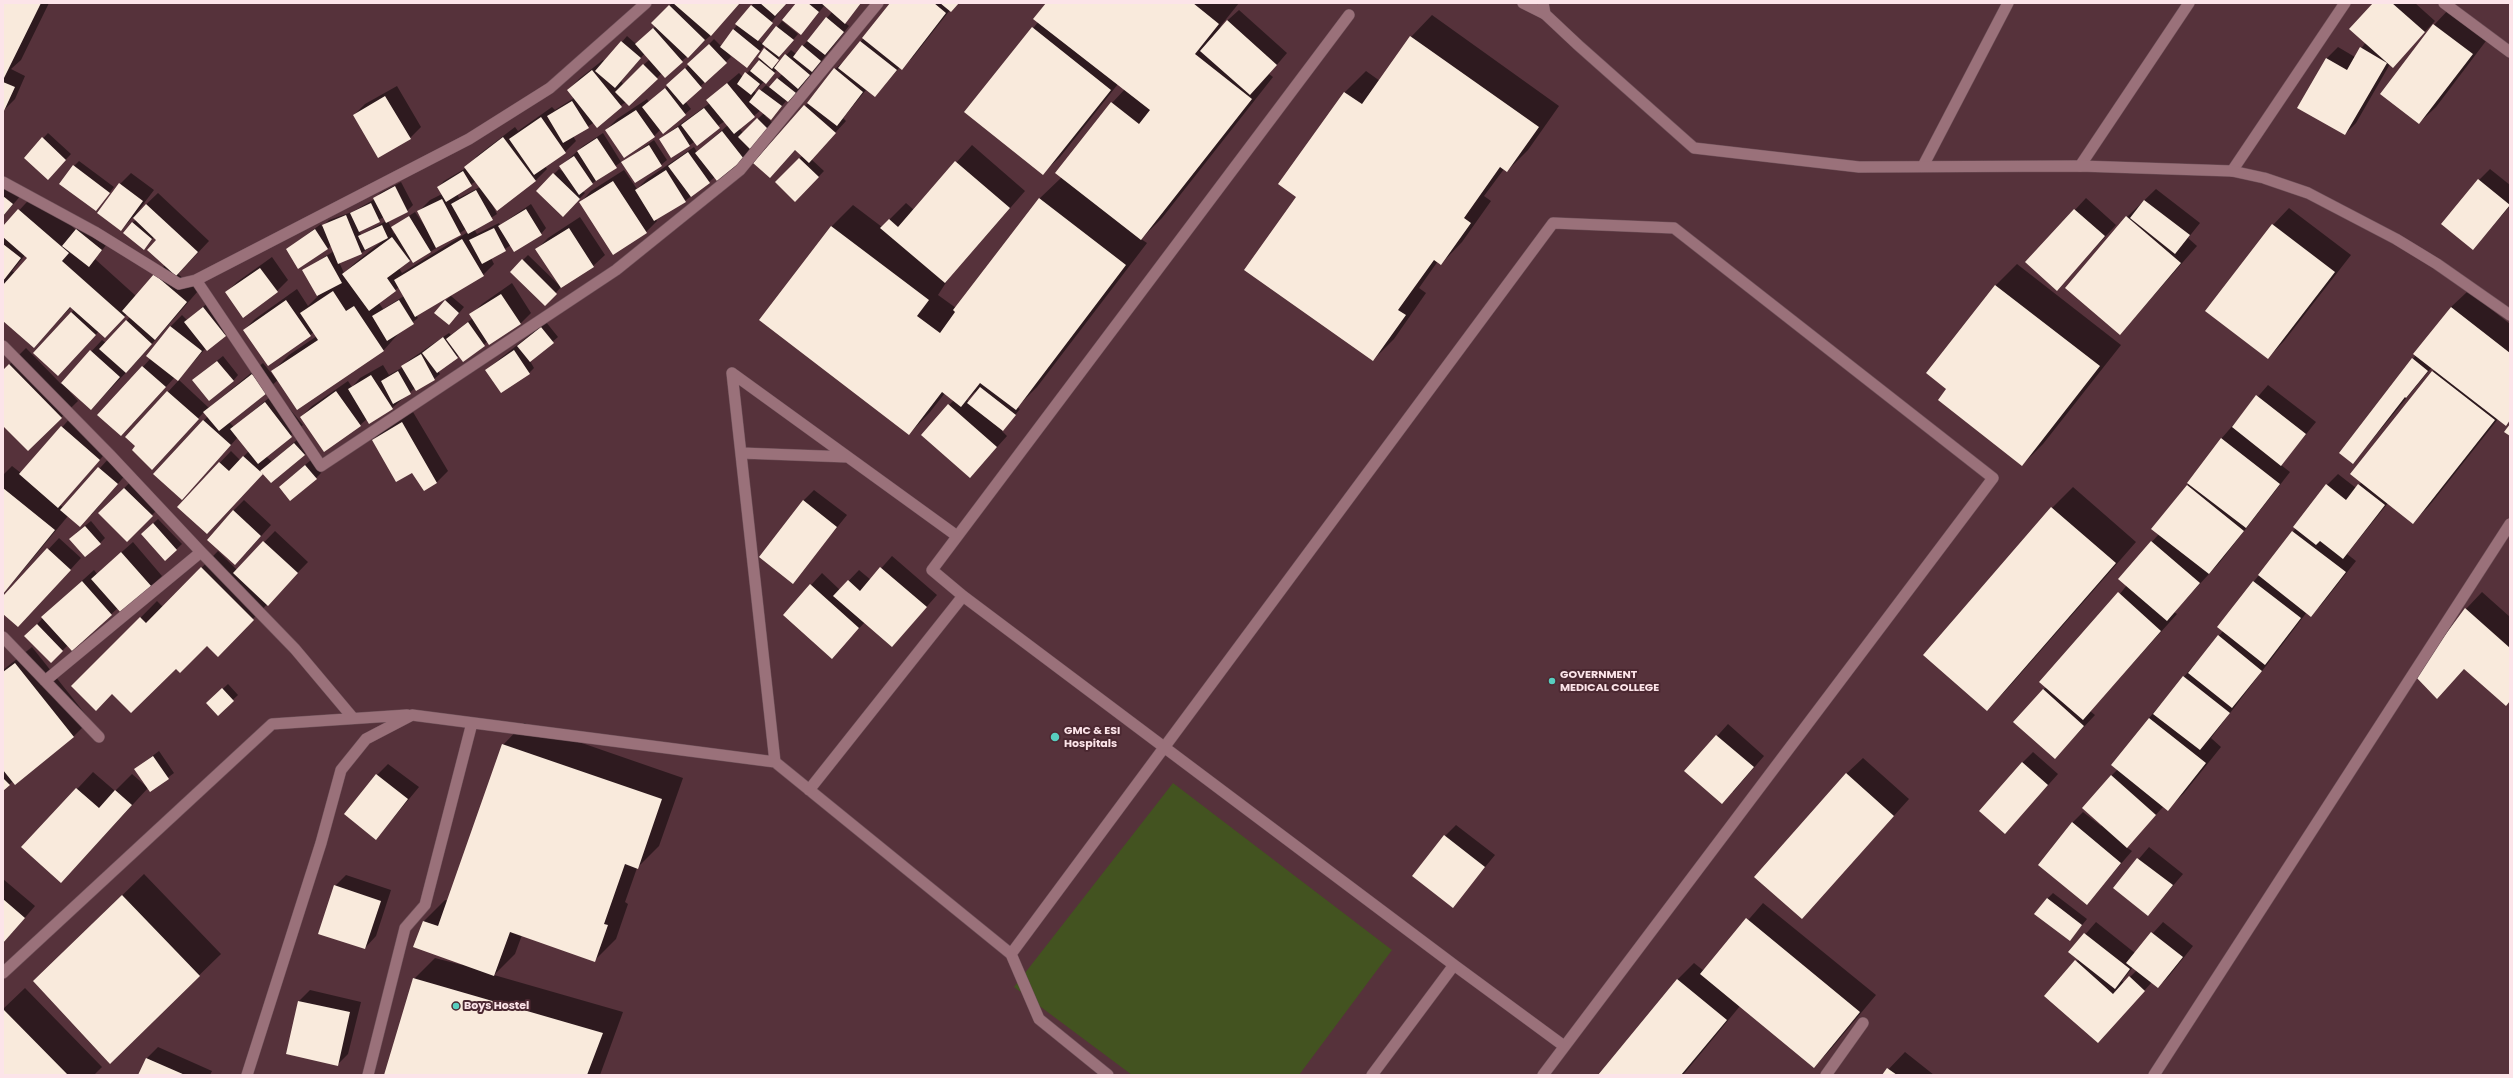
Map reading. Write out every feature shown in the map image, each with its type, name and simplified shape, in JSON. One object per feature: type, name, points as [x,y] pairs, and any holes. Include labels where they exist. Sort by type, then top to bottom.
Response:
[{"type":"street","points":[[3,182],[95,232],[180,284],[196,280],[469,138],[550,88],[646,3]]},
{"type":"street","points":[[196,280],[321,466],[616,270],[740,170],[878,3]]},
{"type":"street","points":[[1523,3],[1544,8],[1694,148],[1859,168],[1923,166],[2080,166],[2232,171],[2264,178],[2308,193],[2396,239],[2437,264],[2510,315]]},
{"type":"street","points":[[1923,166],[2008,3]]},
{"type":"street","points":[[2080,166],[2189,3]]},
{"type":"street","points":[[2232,171],[2345,3]]},
{"type":"street","points":[[2444,3],[2510,52]]},
{"type":"street","points":[[1349,15],[932,570],[963,596],[1564,1046]]},
{"type":"street","points":[[1011,954],[1553,223],[1674,228],[1993,478],[1543,1075]]},
{"type":"street","points":[[3,346],[110,454],[201,552],[295,649],[353,718]]},
{"type":"street","points":[[775,762],[732,373],[957,536]]},
{"type":"street","points":[[741,453],[848,457]]},
{"type":"street","points":[[2154,1075],[2510,524]]},
{"type":"street","points":[[45,681],[201,552]]},
{"type":"street","points":[[809,790],[963,596]]},
{"type":"street","points":[[3,637],[99,737]]},
{"type":"street","points":[[247,1075],[321,843],[340,770],[366,739],[412,714]]},
{"type":"street","points":[[3,973],[272,724],[412,714],[775,762],[1011,954],[1039,1019],[1108,1075]]},
{"type":"street","points":[[368,1075],[405,928],[425,905],[472,723]]},
{"type":"street","points":[[1372,1075],[1454,965]]},
{"type":"street","points":[[1826,1075],[1863,1024]]},
{"type":"green space","points":[[1173,783],[1392,950],[1299,1075],[1132,1075],[1014,987]]},
{"type":"building","points":[[3,3],[41,3],[4,78],[3,77]]},
{"type":"building","points":[[673,3],[740,3],[711,36]]},
{"type":"building","points":[[760,3],[787,3],[775,16]]},
{"type":"building","points":[[796,3],[808,3],[819,12],[801,35],[782,20]]},
{"type":"building","points":[[821,3],[861,3],[845,24]]},
{"type":"building","points":[[890,3],[934,3],[946,13],[902,70],[862,38]]},
{"type":"building","points":[[940,3],[959,3],[951,12]]},
{"type":"building","points":[[1046,3],[1193,3],[1219,24],[1195,54],[1252,99],[1141,240],[1055,173],[1111,102],[1139,124],[1150,110],[1033,19]]},
{"type":"building","points":[[2373,3],[2392,3],[2425,32],[2393,68],[2349,29]]},
{"type":"building","points":[[669,5],[705,40],[688,58],[651,23]]},
{"type":"building","points":[[751,5],[773,23],[758,41],[735,24]]},
{"type":"building","points":[[826,17],[844,32],[825,55],[807,41]]},
{"type":"building","points":[[1227,20],[1277,65],[1250,95],[1200,51]]},
{"type":"building","points":[[2433,24],[2473,54],[2419,124],[2380,94]]},
{"type":"building","points":[[776,26],[794,40],[779,57],[762,44]]},
{"type":"building","points":[[1032,27],[1111,90],[1043,175],[964,112]]},
{"type":"building","points":[[653,28],[683,62],[665,78],[635,44]]},
{"type":"building","points":[[733,29],[760,51],[747,68],[720,47]]},
{"type":"building","points":[[1410,36],[1539,127],[1507,172],[1500,167],[1464,218],[1471,223],[1441,265],[1434,260],[1398,310],[1406,315],[1373,361],[1244,270],[1296,197],[1278,184],[1344,92],[1362,104]]},
{"type":"building","points":[[621,41],[641,58],[615,88],[595,71]]},
{"type":"building","points":[[860,41],[897,70],[875,97],[838,68]]},
{"type":"building","points":[[709,44],[727,63],[705,83],[687,64]]},
{"type":"building","points":[[802,45],[821,61],[812,72],[793,57]]},
{"type":"building","points":[[2360,47],[2387,63],[2345,135],[2297,108],[2326,58],[2347,70]]},
{"type":"building","points":[[764,48],[779,60],[772,69],[758,57]]},
{"type":"building","points":[[785,54],[810,75],[798,89],[774,68]]},
{"type":"building","points":[[759,60],[775,73],[766,84],[750,71]]},
{"type":"building","points":[[643,64],[658,79],[629,106],[615,92]]},
{"type":"building","points":[[685,68],[702,88],[683,105],[666,85]]},
{"type":"building","points":[[834,68],[863,92],[837,126],[807,103]]},
{"type":"building","points":[[592,70],[622,107],[597,128],[567,90]]},
{"type":"building","points":[[745,72],[760,84],[751,95],[737,84]]},
{"type":"building","points":[[777,78],[796,93],[788,102],[769,87]]},
{"type":"building","points":[[3,82],[15,87],[3,113]]},
{"type":"building","points":[[727,83],[755,117],[734,134],[706,100]]},
{"type":"building","points":[[665,88],[686,115],[663,134],[642,107]]},
{"type":"building","points":[[759,89],[782,106],[771,120],[749,102]]},
{"type":"building","points":[[385,96],[411,139],[378,158],[353,115]]},
{"type":"building","points":[[572,101],[589,128],[563,143],[547,116]]},
{"type":"building","points":[[804,105],[836,133],[809,163],[795,150],[770,178],[753,163]]},
{"type":"building","points":[[704,108],[720,128],[697,146],[681,125]]},
{"type":"building","points":[[636,110],[655,137],[624,158],[605,130]]},
{"type":"building","points":[[541,117],[566,153],[534,175],[509,139]]},
{"type":"building","points":[[757,118],[769,130],[750,149],[738,137]]},
{"type":"building","points":[[678,127],[690,146],[671,158],[659,139]]},
{"type":"building","points":[[722,131],[744,159],[717,181],[695,153]]},
{"type":"building","points":[[42,137],[66,160],[48,180],[24,158]]},
{"type":"building","points":[[503,137],[536,181],[497,211],[464,167]]},
{"type":"building","points":[[597,138],[617,168],[596,181],[577,151]]},
{"type":"building","points":[[649,145],[662,166],[635,183],[621,162]]},
{"type":"building","points":[[688,152],[710,183],[691,197],[668,166]]},
{"type":"building","points":[[574,156],[593,184],[579,195],[559,166]]},
{"type":"building","points":[[799,158],[819,177],[795,202],[775,182]]},
{"type":"building","points":[[955,161],[1010,208],[945,283],[880,228],[889,219],[898,227]]},
{"type":"building","points":[[73,165],[110,193],[96,211],[59,184]]},
{"type":"building","points":[[666,170],[686,202],[654,221],[635,190]]},
{"type":"building","points":[[463,171],[472,186],[446,202],[437,187]]},
{"type":"building","points":[[553,173],[580,199],[563,217],[536,191]]},
{"type":"building","points":[[2478,179],[2510,205],[2473,250],[2441,224]]},
{"type":"building","points":[[613,181],[647,233],[613,255],[579,202]]},
{"type":"building","points":[[119,183],[143,201],[121,231],[97,213]]},
{"type":"building","points":[[395,186],[408,212],[386,223],[373,198]]},
{"type":"building","points":[[476,190],[493,220],[468,234],[451,204]]},
{"type":"building","points":[[3,196],[13,204],[3,216]]},
{"type":"building","points":[[1039,198],[1126,265],[1016,410],[980,383],[961,407],[942,392],[909,435],[759,320],[831,226],[929,300],[917,316],[940,333],[955,312],[953,310]]},
{"type":"building","points":[[442,199],[461,235],[436,248],[417,211]]},
{"type":"building","points":[[2144,200],[2190,235],[2175,254],[2130,218]]},
{"type":"building","points":[[371,203],[380,222],[359,232],[350,213]]},
{"type":"building","points":[[146,204],[198,252],[176,276],[147,250],[156,240],[133,218]]},
{"type":"building","points":[[18,209],[69,253],[62,261],[125,317],[105,338],[70,307],[34,348],[3,321],[3,285],[27,258],[3,237],[3,226]]},
{"type":"building","points":[[526,209],[542,235],[514,252],[498,226]]},
{"type":"building","points":[[2074,209],[2105,236],[2057,291],[2025,262]]},
{"type":"building","points":[[346,215],[362,254],[338,264],[322,225]]},
{"type":"building","points":[[409,216],[431,252],[413,263],[391,227]]},
{"type":"building","points":[[2126,216],[2181,263],[2120,335],[2065,288]]},
{"type":"building","points":[[132,222],[152,239],[144,250],[123,233]]},
{"type":"building","points":[[2272,224],[2335,272],[2268,359],[2205,311]]},
{"type":"building","points":[[382,225],[388,238],[365,250],[358,236]]},
{"type":"building","points":[[494,228],[506,251],[482,264],[469,240]]},
{"type":"building","points":[[569,228],[594,267],[561,288],[535,249]]},
{"type":"building","points":[[76,229],[102,250],[89,267],[62,246]]},
{"type":"building","points":[[315,229],[328,249],[298,269],[286,249]]},
{"type":"building","points":[[392,237],[410,261],[387,278],[396,291],[369,311],[342,274]]},
{"type":"building","points":[[462,239],[484,276],[415,317],[394,280]]},
{"type":"building","points":[[3,244],[21,258],[3,281]]},
{"type":"building","points":[[327,256],[342,283],[317,296],[302,270]]},
{"type":"building","points":[[522,259],[557,294],[545,306],[510,272]]},
{"type":"building","points":[[260,268],[278,292],[243,318],[225,292]]},
{"type":"building","points":[[154,274],[187,302],[155,340],[122,311]]},
{"type":"building","points":[[1995,285],[2100,366],[2022,466],[1938,400],[1946,389],[1926,373]]},
{"type":"building","points":[[333,291],[346,311],[354,306],[384,351],[297,410],[271,371],[318,340],[300,313]]},
{"type":"building","points":[[501,294],[521,324],[489,345],[469,314]]},
{"type":"building","points":[[286,300],[311,336],[268,366],[243,330]]},
{"type":"building","points":[[399,300],[414,324],[387,341],[372,316]]},
{"type":"building","points":[[445,300],[459,313],[449,325],[434,313]]},
{"type":"building","points":[[203,307],[226,336],[207,351],[184,322]]},
{"type":"building","points":[[2451,307],[2510,353],[2510,420],[2506,426],[2413,354]]},
{"type":"building","points":[[71,312],[96,335],[58,376],[33,353]]},
{"type":"building","points":[[126,320],[152,344],[126,373],[99,349]]},
{"type":"building","points":[[468,322],[485,346],[463,362],[446,339]]},
{"type":"building","points":[[170,326],[202,351],[178,381],[146,356]]},
{"type":"building","points":[[541,327],[554,343],[530,362],[517,346]]},
{"type":"building","points":[[443,337],[458,358],[437,373],[422,353]]},
{"type":"building","points":[[90,350],[120,377],[91,410],[61,383]]},
{"type":"building","points":[[514,350],[530,374],[501,393],[485,370]]},
{"type":"building","points":[[421,354],[435,380],[416,391],[401,366]]},
{"type":"building","points":[[2412,358],[2428,371],[2406,398],[2405,397],[2353,464],[2339,453]]},
{"type":"building","points":[[217,361],[234,381],[209,401],[192,380]]},
{"type":"building","points":[[9,364],[62,418],[28,451],[3,426],[3,370]]},
{"type":"building","points":[[142,366],[166,387],[121,436],[97,415]]},
{"type":"building","points":[[398,371],[411,394],[393,404],[381,381]]},
{"type":"building","points":[[2432,371],[2495,420],[2413,524],[2350,474]]},
{"type":"building","points":[[252,374],[267,393],[219,431],[203,412]]},
{"type":"building","points":[[371,375],[393,409],[369,424],[348,389]]},
{"type":"building","points":[[980,387],[1016,415],[1003,431],[967,403]]},
{"type":"building","points":[[167,391],[199,419],[152,470],[132,450],[135,446],[125,437]]},
{"type":"building","points":[[336,391],[361,426],[324,452],[300,417]]},
{"type":"building","points":[[2256,395],[2306,434],[2281,466],[2232,427]]},
{"type":"building","points":[[265,402],[292,437],[258,464],[230,429]]},
{"type":"building","points":[[948,404],[997,447],[970,478],[921,435]]},
{"type":"building","points":[[203,420],[231,445],[182,500],[153,474]]},
{"type":"building","points":[[402,422],[437,483],[424,491],[412,473],[396,482],[372,440]]},
{"type":"building","points":[[2510,424],[2510,436],[2504,432]]},
{"type":"building","points":[[61,426],[100,460],[58,508],[19,474]]},
{"type":"building","points":[[2221,438],[2280,484],[2246,528],[2187,483]]},
{"type":"building","points":[[294,443],[305,455],[271,483],[260,471]]},
{"type":"building","points":[[243,456],[263,474],[207,534],[177,507],[219,462],[229,471]]},
{"type":"building","points":[[305,465],[317,479],[290,501],[279,487]]},
{"type":"building","points":[[98,467],[118,484],[80,527],[60,510]]},
{"type":"building","points":[[2326,484],[2346,500],[2358,484],[2385,505],[2343,559],[2320,541],[2316,545],[2293,527]]},
{"type":"building","points":[[2187,485],[2244,531],[2209,574],[2151,529]]},
{"type":"building","points":[[3,488],[55,530],[3,594]]},
{"type":"building","points":[[124,488],[153,516],[127,542],[98,513]]},
{"type":"building","points":[[803,500],[837,527],[793,584],[759,557]]},
{"type":"building","points":[[2051,507],[2116,563],[1987,711],[1923,655]]},
{"type":"building","points":[[233,510],[261,536],[235,565],[207,540]]},
{"type":"building","points":[[153,523],[177,550],[165,561],[141,534]]},
{"type":"building","points":[[85,526],[101,544],[85,557],[69,539]]},
{"type":"building","points":[[2292,531],[2346,572],[2311,617],[2258,575]]},
{"type":"building","points":[[263,541],[298,573],[268,606],[233,573]]},
{"type":"building","points":[[2151,541],[2200,583],[2167,621],[2118,579]]},
{"type":"building","points":[[47,548],[71,570],[18,627],[3,614],[3,596]]},
{"type":"building","points":[[121,552],[152,587],[122,614],[91,579]]},
{"type":"building","points":[[201,567],[254,620],[218,657],[207,646],[180,673],[176,669],[131,713],[112,694],[96,711],[71,686],[140,617],[146,623]]},
{"type":"building","points":[[880,567],[927,607],[892,647],[833,596],[848,580],[860,591]]},
{"type":"building","points":[[82,581],[112,615],[72,651],[41,617]]},
{"type":"building","points":[[2253,581],[2301,618],[2265,665],[2217,627]]},
{"type":"building","points":[[810,584],[859,628],[832,659],[783,615]]},
{"type":"building","points":[[2118,592],[2161,631],[2083,720],[2039,682]]},
{"type":"building","points":[[2465,608],[2510,648],[2510,701],[2506,706],[2464,669],[2437,699],[2415,676]]},
{"type":"building","points":[[37,624],[63,651],[51,663],[24,636]]},
{"type":"building","points":[[2218,635],[2262,671],[2232,708],[2188,673]]},
{"type":"building","points":[[15,663],[74,737],[15,785],[3,770],[3,672]]},
{"type":"building","points":[[2183,676],[2230,713],[2200,750],[2153,714]]},
{"type":"building","points":[[222,688],[234,701],[218,716],[206,703]]},
{"type":"building","points":[[2043,689],[2084,726],[2055,759],[2013,722]]},
{"type":"building","points":[[2149,718],[2206,763],[2168,811],[2111,765]]},
{"type":"building","points":[[1716,735],[1754,767],[1722,804],[1684,771]]},
{"type":"building","points":[[502,744],[662,799],[638,869],[625,864],[604,924],[608,925],[595,962],[510,932],[494,976],[413,947],[423,921],[438,926]]},
{"type":"building","points":[[153,756],[169,779],[150,792],[134,769]]},
{"type":"building","points":[[2022,762],[2048,785],[2005,834],[1979,811]]},
{"type":"building","points":[[1846,773],[1894,816],[1802,919],[1754,877]]},
{"type":"building","points":[[376,774],[408,799],[376,840],[344,814]]},
{"type":"building","points":[[2111,775],[2156,815],[2127,848],[2082,808]]},
{"type":"building","points":[[3,778],[10,785],[3,791]]},
{"type":"building","points":[[76,788],[99,808],[115,790],[132,805],[61,883],[21,847]]},
{"type":"building","points":[[2072,822],[2121,863],[2087,905],[2038,865]]},
{"type":"building","points":[[1444,835],[1485,867],[1453,908],[1412,876]]},
{"type":"building","points":[[2137,858],[2173,885],[2148,916],[2113,888]]},
{"type":"building","points":[[334,885],[381,901],[365,949],[318,934]]},
{"type":"building","points":[[122,895],[200,976],[110,1064],[33,981]]},
{"type":"building","points":[[2047,898],[2082,925],[2070,941],[2034,914]]},
{"type":"building","points":[[3,899],[25,918],[3,943]]},
{"type":"building","points":[[1746,918],[1860,1012],[1814,1068],[1700,974]]},
{"type":"building","points":[[2151,932],[2183,957],[2158,988],[2126,963]]},
{"type":"building","points":[[2084,933],[2130,969],[2115,989],[2068,952]]},
{"type":"building","points":[[2075,960],[2113,994],[2129,976],[2145,991],[2098,1043],[2044,996]]},
{"type":"building","name":"Boys Hostel","points":[[413,978],[603,1033],[587,1075],[384,1075]]},
{"type":"building","points":[[1677,979],[1727,1020],[1681,1075],[1598,1075]]},
{"type":"building","points":[[298,1001],[350,1012],[338,1066],[286,1054]]},
{"type":"building","points":[[3,1009],[68,1075],[3,1075]]},
{"type":"building","points":[[146,1058],[185,1075],[138,1075]]},
{"type":"building","points":[[1887,1068],[1897,1075],[1882,1075]]},
{"type":"place","name":"GOVERNMENT MEDICAL COLLEGE","points":[[1552,681]]},
{"type":"place","name":"GMC & ESI Hospitals","points":[[1055,737]]},
{"type":"place","name":"Boys Hostel","points":[[456,1006]]}]
